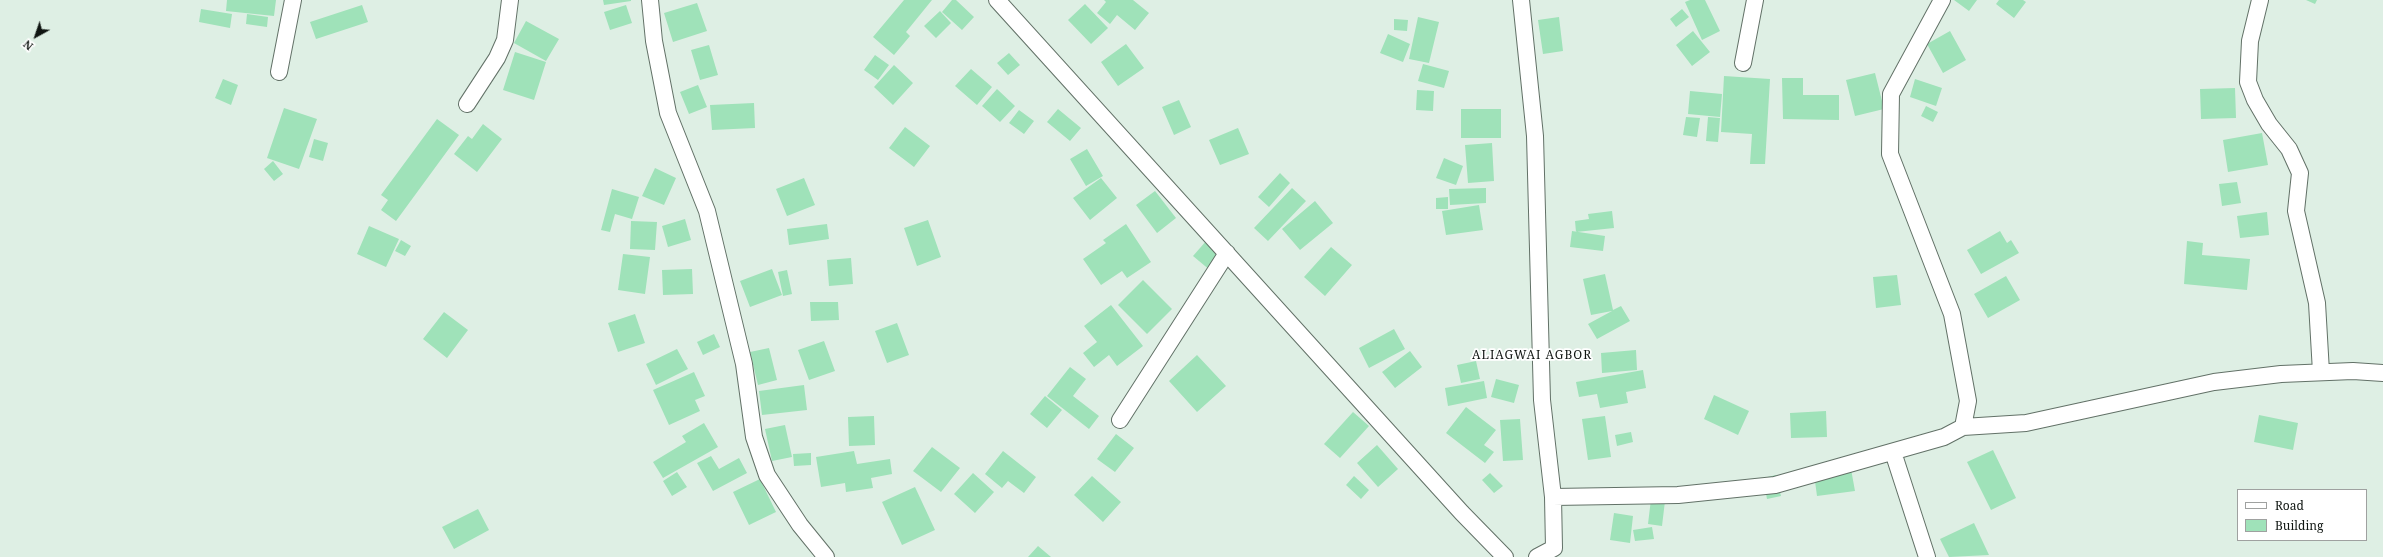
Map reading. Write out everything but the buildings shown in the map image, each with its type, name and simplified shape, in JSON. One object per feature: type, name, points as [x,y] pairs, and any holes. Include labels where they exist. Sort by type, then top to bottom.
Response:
[{"type":"street","points":[[279,72],[293,0]]},
{"type":"street","points":[[467,104],[497,58],[505,40],[510,0]]},
{"type":"street","points":[[650,0],[654,42],[668,113],[707,211],[744,364],[754,437],[767,475],[800,525],[826,557]]},
{"type":"street","points":[[997,0],[1505,557]]},
{"type":"street","points":[[1521,0],[1535,136],[1542,400],[1553,496],[1554,548],[1537,557]]},
{"type":"street","points":[[1743,63],[1755,0]]},
{"type":"street","points":[[1942,0],[1891,94],[1890,154],[1952,314],[1968,401],[1963,427]]},
{"type":"street","points":[[2260,0],[2250,41],[2248,82],[2255,100],[2269,124],[2289,149],[2300,173],[2296,211],[2317,303],[2321,372]]},
{"type":"street","points":[[1120,420],[1227,253]]},
{"type":"street","points":[[1553,496],[1678,494],[1775,485],[1944,437],[1963,427],[2026,423],[2214,382],[2281,374],[2321,372],[2353,371],[2383,374]]},
{"type":"street","points":[[1893,452],[1927,557]]},
{"type":"district","name":"ALIAGWAI AGBOR","points":[[1532,356]]}]
